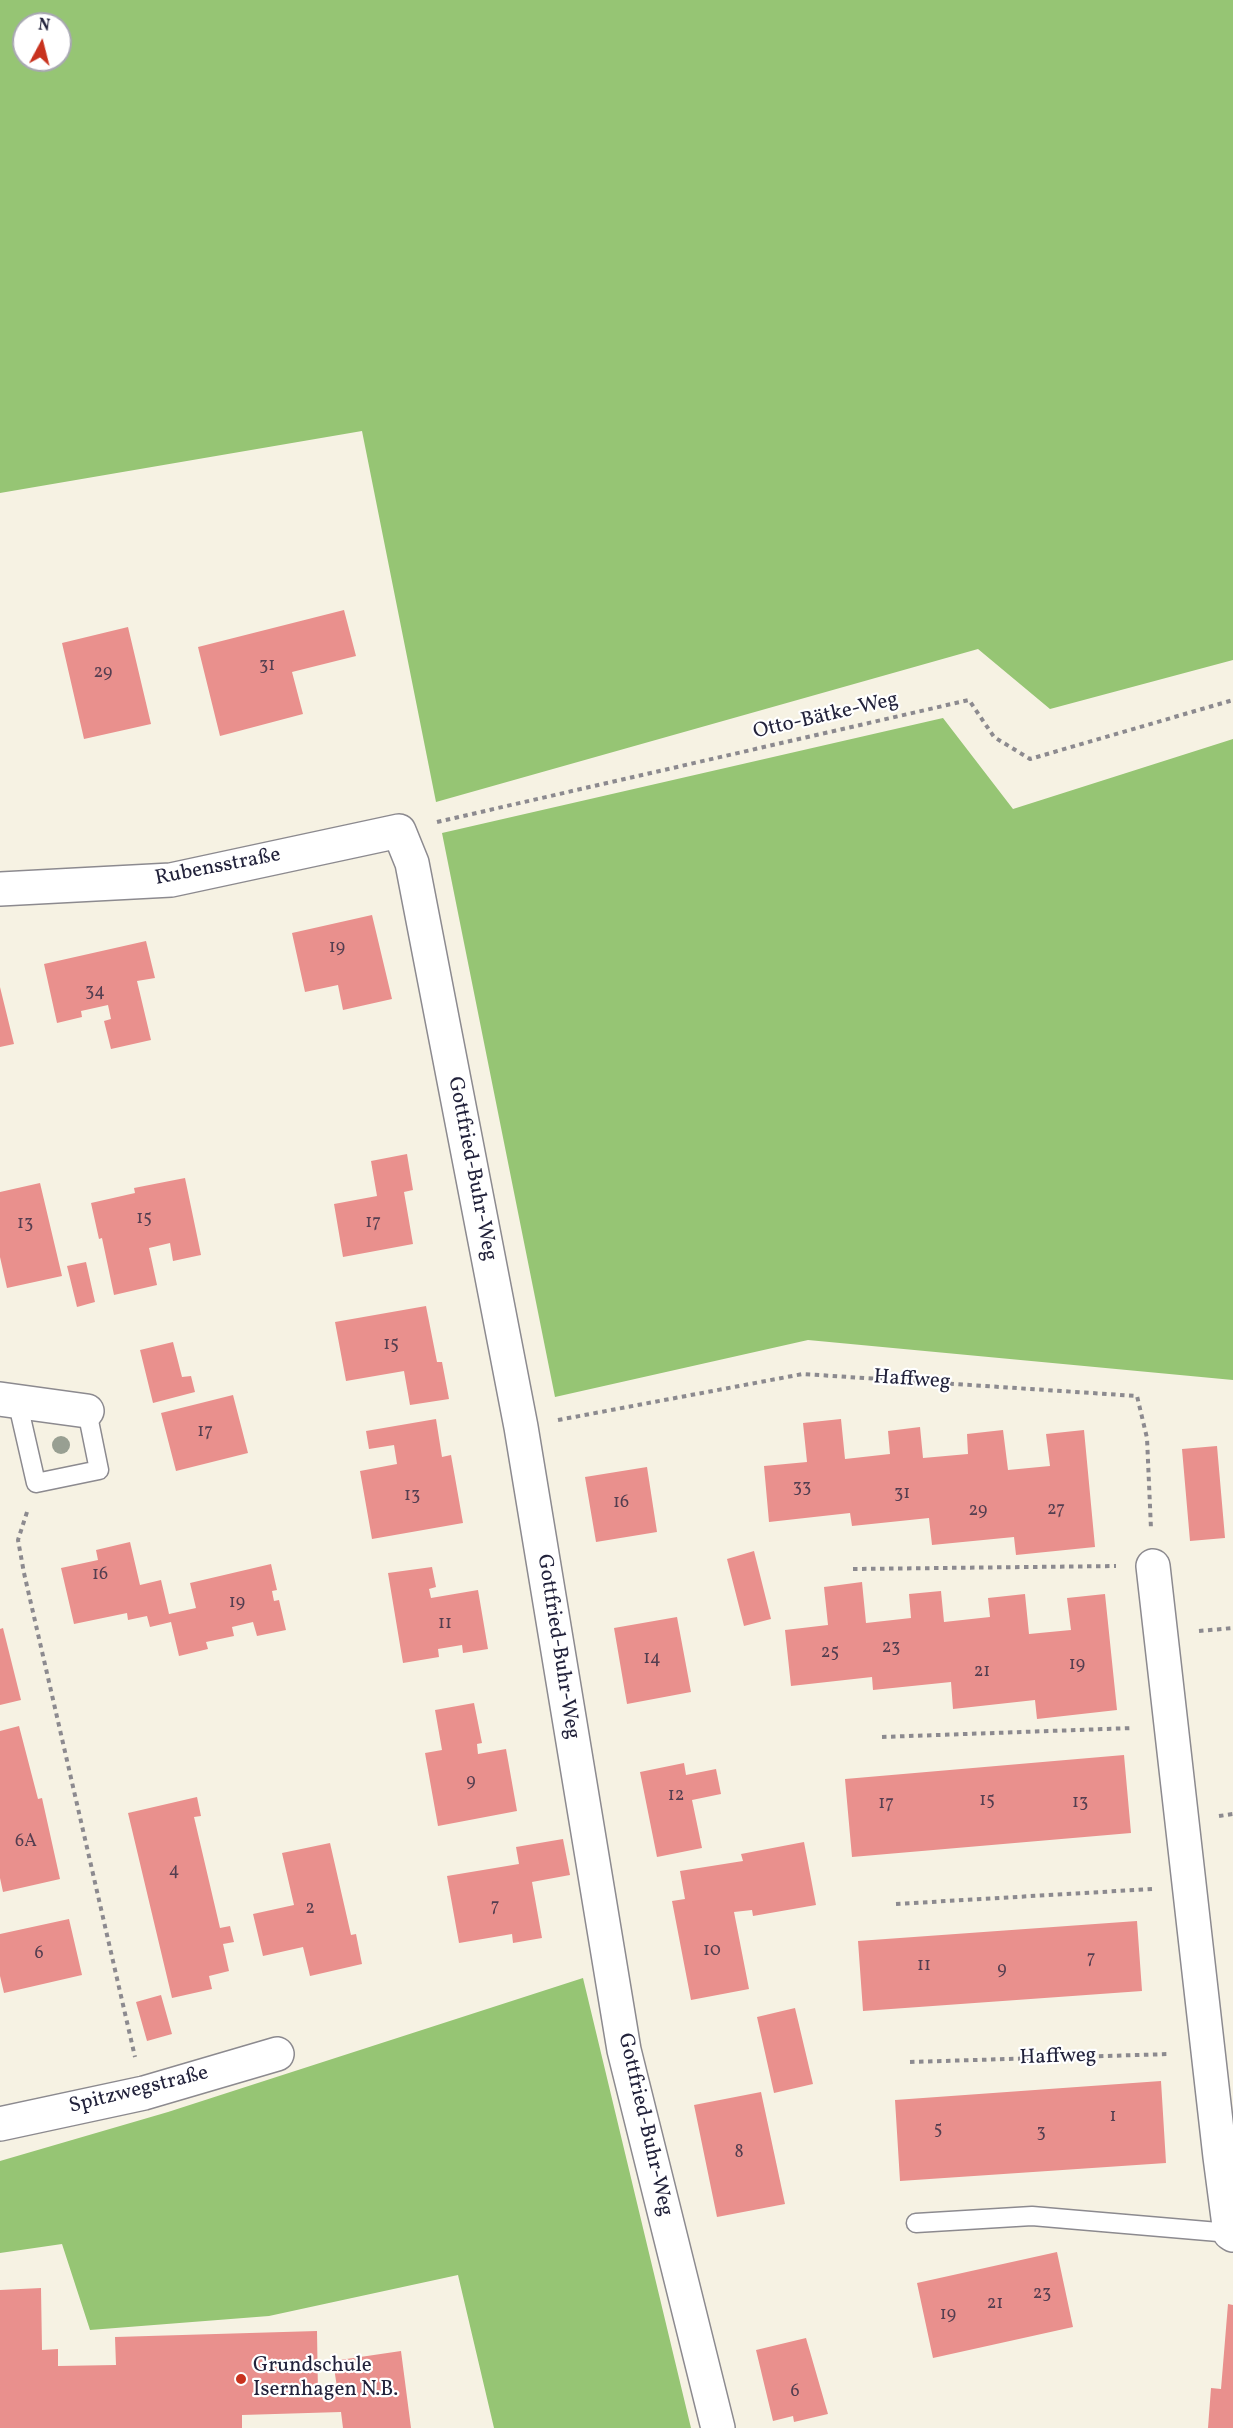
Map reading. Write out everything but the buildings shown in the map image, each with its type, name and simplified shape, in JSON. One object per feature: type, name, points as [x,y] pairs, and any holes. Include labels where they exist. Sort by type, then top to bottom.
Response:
[{"type":"street","name":"Gottfried-Buhr-Weg","points":[[399,831],[412,863],[521,1427],[624,2050],[718,2428]]},
{"type":"street","name":"Rubensstraße","points":[[0,889],[171,880],[399,831]]},
{"type":"street","points":[[9,1399],[87,1411]]},
{"type":"street","points":[[1153,1566],[1207,2053],[1231,2234]]},
{"type":"street","name":"Spitzwegstraße","points":[[0,2124],[144,2093],[277,2054]]},
{"type":"lane","points":[[9,1399],[36,1483],[99,1470],[87,1411]]},
{"type":"lane","points":[[915,2223],[1032,2216],[1231,2234]]},
{"type":"path","name":"Otto-Bätke-Weg","points":[[399,831],[969,700],[994,737],[1030,759],[1233,700]]},
{"type":"path","name":"Haffweg","points":[[521,1427],[803,1374],[1137,1396],[1147,1438],[1153,1566]]},
{"type":"path","points":[[18,1540],[144,2093]]},
{"type":"path","points":[[853,1569],[1153,1566]]},
{"type":"path","points":[[882,1737],[1171,1727]]},
{"type":"path","points":[[896,1904],[1189,1887]]},
{"type":"path","name":"Haffweg","points":[[910,2062],[1207,2053]]},
{"type":"green space","points":[[0,0],[1233,0],[1233,660],[1050,709],[978,649],[436,802],[362,431],[0,493]]},
{"type":"green space","points":[[943,718],[1013,809],[1233,739],[1233,1380],[808,1340],[555,1397],[442,833]]},
{"type":"green space","points":[[583,1978],[691,2428],[494,2428],[458,2275],[269,2316],[90,2330],[62,2244],[0,2253],[0,2161],[168,2112]]},
{"type":"place","name":"Grundschule Isernhagen N.B.","points":[[241,2379]]}]
